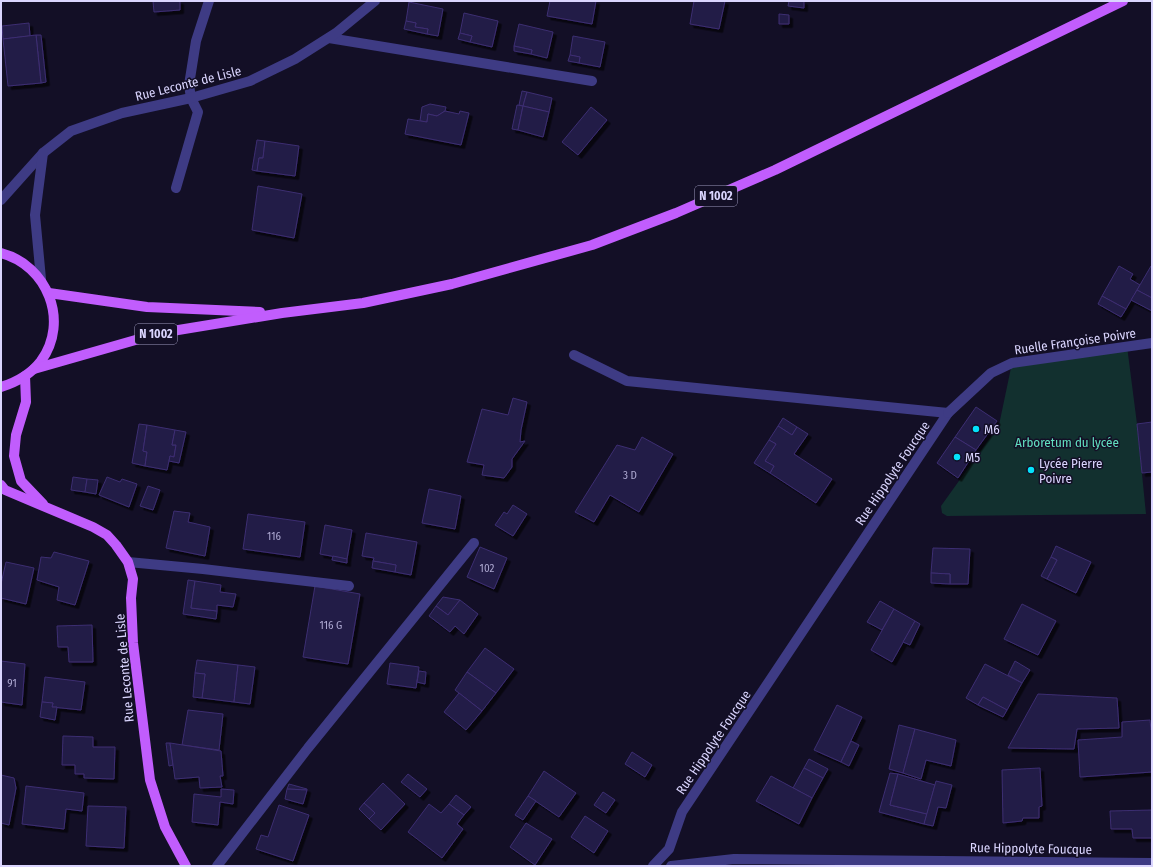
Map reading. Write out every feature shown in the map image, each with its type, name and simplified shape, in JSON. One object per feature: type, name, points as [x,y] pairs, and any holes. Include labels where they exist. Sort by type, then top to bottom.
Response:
[{"type":"main road","name":"N 1002","points":[[34,369],[160,333],[282,313],[363,303],[452,284],[592,245],[676,213],[775,170],[1123,1]]},
{"type":"main road","points":[[1,253],[14,257],[24,263],[41,279],[49,293],[53,308],[54,322],[52,336],[42,360],[25,376],[1,388]]},
{"type":"main road","name":"N 1002","points":[[49,293],[147,307],[282,313]]},
{"type":"main road","name":"Rue Leconte de Lisle","points":[[25,376],[26,402],[16,435],[14,456],[21,481],[46,507]]},
{"type":"main road","name":"Rue Leconte de Lisle","points":[[1,485],[5,490],[93,527],[107,536],[116,545],[128,562],[133,579],[131,598],[133,643],[150,780],[165,827],[177,852],[186,866]]},
{"type":"street","points":[[176,188],[198,112],[191,98],[190,85],[196,41],[209,1]]},
{"type":"street","name":"Rue Leconte de Lisle","points":[[1,200],[43,153],[71,131],[122,113],[191,98],[250,81],[295,59],[329,38],[375,1]]},
{"type":"street","points":[[329,38],[592,81]]},
{"type":"street","points":[[41,279],[35,215],[43,153]]},
{"type":"street","name":"Ruelle Françoise Poivre","points":[[948,413],[991,373],[1012,363],[1152,343]]},
{"type":"street","name":"Rue Hippolyte Foucque","points":[[574,355],[626,381],[948,413],[682,812],[669,849],[653,866]]},
{"type":"street","points":[[217,866],[308,748],[474,543]]},
{"type":"street","points":[[128,562],[349,586]]},
{"type":"street","name":"Rue Hippolyte Foucque","points":[[671,866],[734,859],[1152,862]]},
{"type":"green space","name":"Arboretum du lycée","points":[[1127,346],[1146,514],[947,516],[942,513],[941,506],[999,425],[1012,363]]},
{"type":"building","points":[[153,1],[180,1],[180,10],[154,12]]},
{"type":"building","points":[[550,1],[596,1],[592,24],[547,16]]},
{"type":"building","points":[[694,1],[725,1],[719,29],[690,24]]},
{"type":"building","points":[[789,1],[804,1],[804,8],[788,6]]},
{"type":"building","points":[[409,2],[443,9],[438,36],[427,34],[428,29],[415,27],[416,23],[406,21]]},
{"type":"building","points":[[464,13],[498,21],[492,47],[470,42],[472,36],[460,33]]},
{"type":"building","points":[[779,14],[789,15],[789,24],[779,24]]},
{"type":"building","points":[[406,21],[416,23],[415,27],[428,29],[427,34],[404,29]]},
{"type":"building","points":[[29,23],[30,36],[3,39],[2,26]]},
{"type":"building","points":[[519,24],[553,32],[547,58],[531,54],[532,50],[514,46]]},
{"type":"building","points":[[460,33],[472,36],[470,42],[458,39]]},
{"type":"building","points":[[36,35],[41,35],[46,82],[41,83]]},
{"type":"building","points":[[36,35],[41,83],[8,86],[3,39]]},
{"type":"building","points":[[573,36],[605,42],[600,67],[579,63],[580,57],[570,55]]},
{"type":"building","points":[[514,46],[532,50],[531,54],[514,51]]},
{"type":"building","points":[[570,55],[580,57],[579,63],[568,61]]},
{"type":"building","points":[[522,91],[527,92],[523,106],[519,105]]},
{"type":"building","points":[[527,92],[552,98],[549,112],[523,106]]},
{"type":"building","points":[[430,104],[446,107],[445,111],[437,116],[428,114],[427,122],[420,121],[422,107]]},
{"type":"building","points":[[517,105],[523,106],[518,130],[512,129]]},
{"type":"building","points":[[523,106],[549,112],[543,137],[518,130]]},
{"type":"building","points":[[591,107],[607,120],[578,155],[562,142]]},
{"type":"building","points":[[445,111],[459,114],[460,111],[469,113],[461,145],[405,134],[408,119],[427,122],[428,114],[437,116]]},
{"type":"building","points":[[257,140],[265,141],[263,158],[259,158],[257,171],[252,170]]},
{"type":"building","points":[[265,141],[299,146],[295,176],[257,171],[259,158],[263,158]]},
{"type":"building","points":[[258,186],[302,194],[294,238],[252,230]]},
{"type":"building","points":[[1119,266],[1133,274],[1130,279],[1140,285],[1126,309],[1102,296]]},
{"type":"building","points":[[1151,266],[1152,267],[1152,298],[1137,290]]},
{"type":"building","points":[[1137,290],[1152,298],[1152,311],[1131,300]]},
{"type":"building","points":[[1102,296],[1126,309],[1121,317],[1098,304]]},
{"type":"building","points":[[513,398],[527,402],[520,442],[525,441],[512,459],[512,467],[504,478],[482,475],[484,465],[467,462],[482,409],[508,415]]},
{"type":"building","name":"M6","points":[[976,407],[997,421],[976,450],[955,437]]},
{"type":"building","points":[[783,418],[797,427],[792,435],[778,426]]},
{"type":"building","points":[[1152,422],[1152,472],[1142,473],[1137,424]]},
{"type":"building","points":[[139,424],[147,425],[143,451],[147,452],[145,466],[132,463]]},
{"type":"building","points":[[147,425],[175,430],[172,445],[176,445],[174,457],[170,456],[167,470],[145,466],[147,452],[143,451]]},
{"type":"building","points":[[778,426],[792,435],[797,427],[808,434],[794,454],[832,479],[816,503],[770,473],[774,466],[765,461],[776,444],[769,440]]},
{"type":"building","points":[[175,430],[186,432],[179,463],[169,461],[170,456],[174,457],[176,445],[172,445]]},
{"type":"building","points":[[642,437],[673,454],[639,512],[610,495],[594,522],[575,512],[617,445],[635,450]]},
{"type":"building","name":"M5","points":[[955,437],[976,450],[958,478],[937,463]]},
{"type":"building","points":[[769,440],[776,444],[765,461],[774,466],[770,473],[754,463]]},
{"type":"building","points":[[73,477],[87,479],[85,492],[71,490]]},
{"type":"building","points":[[107,477],[120,482],[122,479],[137,484],[129,507],[99,495]]},
{"type":"building","points":[[87,479],[98,480],[96,494],[85,492]]},
{"type":"building","points":[[148,486],[160,490],[153,510],[140,506]]},
{"type":"building","points":[[429,489],[461,496],[455,529],[422,523]]},
{"type":"building","points":[[513,505],[527,514],[513,536],[495,525],[504,512],[507,514]]},
{"type":"building","points":[[174,511],[190,513],[188,522],[210,527],[205,556],[166,548]]},
{"type":"building","points":[[248,514],[305,522],[300,557],[243,549]]},
{"type":"building","points":[[325,525],[352,530],[347,559],[320,554]]},
{"type":"building","points":[[366,533],[417,542],[411,575],[395,572],[396,565],[373,561],[374,558],[362,556]]},
{"type":"building","points":[[1056,546],[1091,562],[1076,593],[1047,579],[1057,560],[1051,557]]},
{"type":"building","points":[[480,547],[507,558],[494,589],[467,577]]},
{"type":"building","points":[[933,548],[970,549],[968,584],[950,584],[950,574],[931,573]]},
{"type":"building","points":[[54,552],[89,561],[75,605],[57,600],[59,587],[37,580],[41,557],[51,558]]},
{"type":"building","points":[[333,556],[347,559],[347,563],[332,560]]},
{"type":"building","points":[[1051,557],[1057,560],[1047,579],[1041,576]]},
{"type":"building","points":[[373,561],[396,565],[395,572],[372,568]]},
{"type":"building","points":[[6,562],[34,568],[26,604],[1,598],[1,584]]},
{"type":"building","points":[[931,573],[950,574],[950,584],[931,583]]},
{"type":"building","points":[[188,580],[195,581],[191,608],[217,611],[216,619],[183,614]]},
{"type":"building","points":[[195,581],[221,585],[220,592],[236,594],[233,607],[217,605],[217,611],[191,608]]},
{"type":"building","points":[[315,586],[360,594],[348,664],[303,657]]},
{"type":"building","points":[[443,597],[460,600],[448,615],[436,606]]},
{"type":"building","points":[[460,600],[478,614],[464,634],[455,626],[450,632],[429,616],[436,606],[448,615]]},
{"type":"building","points":[[880,601],[894,609],[882,630],[867,622]]},
{"type":"building","points":[[1022,604],[1056,621],[1038,655],[1004,639]]},
{"type":"building","points":[[894,609],[915,621],[892,662],[871,650]]},
{"type":"building","points":[[915,621],[920,624],[910,645],[903,642]]},
{"type":"building","points":[[92,625],[93,662],[69,662],[68,647],[58,647],[57,626]]},
{"type":"building","points":[[485,648],[514,669],[496,693],[467,672]]},
{"type":"building","points":[[197,660],[238,665],[234,702],[202,698],[205,674],[195,673]]},
{"type":"building","points":[[1,661],[25,664],[22,705],[1,702]]},
{"type":"building","points":[[1015,661],[1030,670],[1022,683],[1008,675]]},
{"type":"building","points":[[390,663],[419,667],[416,688],[387,684]]},
{"type":"building","points":[[985,664],[1022,683],[1007,710],[983,697],[978,705],[966,698]]},
{"type":"building","points":[[238,665],[255,667],[250,704],[234,702]]},
{"type":"building","points":[[419,671],[426,672],[425,684],[417,682]]},
{"type":"building","points":[[467,672],[496,693],[482,711],[455,690]]},
{"type":"building","points":[[195,673],[205,674],[202,698],[193,697]]},
{"type":"building","points":[[45,677],[85,682],[81,710],[52,707],[53,703],[42,702]]},
{"type":"building","points":[[459,693],[482,711],[466,730],[444,712]]},
{"type":"building","points":[[1038,694],[1117,698],[1119,728],[1077,729],[1074,749],[1008,748]]},
{"type":"building","points":[[983,697],[1007,710],[1003,717],[978,705]]},
{"type":"building","points":[[42,702],[53,703],[52,707],[57,707],[55,720],[40,717]]},
{"type":"building","points":[[837,705],[862,717],[841,762],[814,750]]},
{"type":"building","points":[[188,710],[223,714],[219,750],[182,745]]},
{"type":"building","points":[[1150,720],[1152,730],[1152,772],[1080,777],[1078,740],[1122,737],[1122,722]]},
{"type":"building","points":[[899,725],[915,729],[903,773],[889,769]]},
{"type":"building","points":[[915,729],[956,740],[951,766],[926,760],[921,779],[903,773]]},
{"type":"building","points":[[63,736],[93,737],[93,747],[115,747],[114,779],[84,778],[84,774],[75,774],[75,765],[62,765]]},
{"type":"building","points":[[851,741],[859,745],[849,766],[841,762]]},
{"type":"building","points":[[166,743],[170,743],[173,765],[169,766]]},
{"type":"building","points":[[170,743],[221,751],[223,776],[220,776],[222,787],[200,788],[199,777],[175,779]]},
{"type":"building","points":[[632,752],[652,765],[645,777],[625,764]]},
{"type":"building","points":[[809,759],[828,769],[823,778],[804,768]]},
{"type":"building","points":[[804,768],[823,778],[812,798],[793,788]]},
{"type":"building","points":[[1040,768],[1042,806],[1039,807],[1039,818],[1023,818],[1022,821],[1003,823],[1002,770]]},
{"type":"building","points":[[544,771],[576,793],[559,817],[528,796]]},
{"type":"building","points":[[890,773],[898,774],[890,805],[927,814],[924,824],[879,812]]},
{"type":"building","points":[[408,774],[427,789],[420,797],[401,782]]},
{"type":"building","points":[[898,774],[935,785],[927,814],[890,805]]},
{"type":"building","points":[[1,775],[14,778],[16,788],[9,825],[1,823]]},
{"type":"building","points":[[771,776],[812,798],[799,824],[756,801]]},
{"type":"building","points":[[936,781],[952,785],[946,808],[938,807],[933,826],[924,824]]},
{"type":"building","points":[[383,783],[405,804],[381,830],[369,819],[375,813],[364,803]]},
{"type":"building","points":[[289,784],[307,789],[307,790],[287,789]]},
{"type":"building","points":[[26,786],[84,793],[82,811],[66,809],[64,829],[22,824]]},
{"type":"building","points":[[221,789],[234,790],[233,804],[220,802],[218,825],[192,822],[194,794],[221,797]]},
{"type":"building","points":[[287,789],[307,790],[303,804],[285,799]]},
{"type":"building","points":[[603,792],[615,800],[606,813],[594,805]]},
{"type":"building","points":[[456,795],[471,807],[464,815],[449,804]]},
{"type":"building","points":[[528,796],[536,801],[523,820],[515,815]]},
{"type":"building","points":[[364,803],[375,813],[369,819],[359,809]]},
{"type":"building","points":[[429,804],[441,813],[449,804],[464,815],[457,824],[463,829],[442,858],[408,832]]},
{"type":"building","points":[[279,805],[309,815],[293,861],[256,849],[261,835],[268,837]]},
{"type":"building","points":[[88,806],[126,807],[124,848],[86,846]]},
{"type":"building","points":[[1152,810],[1152,838],[1133,838],[1132,829],[1111,829],[1110,811]]},
{"type":"building","points":[[585,816],[608,831],[594,853],[571,837]]},
{"type":"building","points":[[526,823],[552,839],[535,865],[510,847]]},
{"type":"place","name":"M6","points":[[976,429]]},
{"type":"place","name":"M5","points":[[957,457]]},
{"type":"place","name":"Lycée Pierre Poivre","points":[[1031,470]]}]
